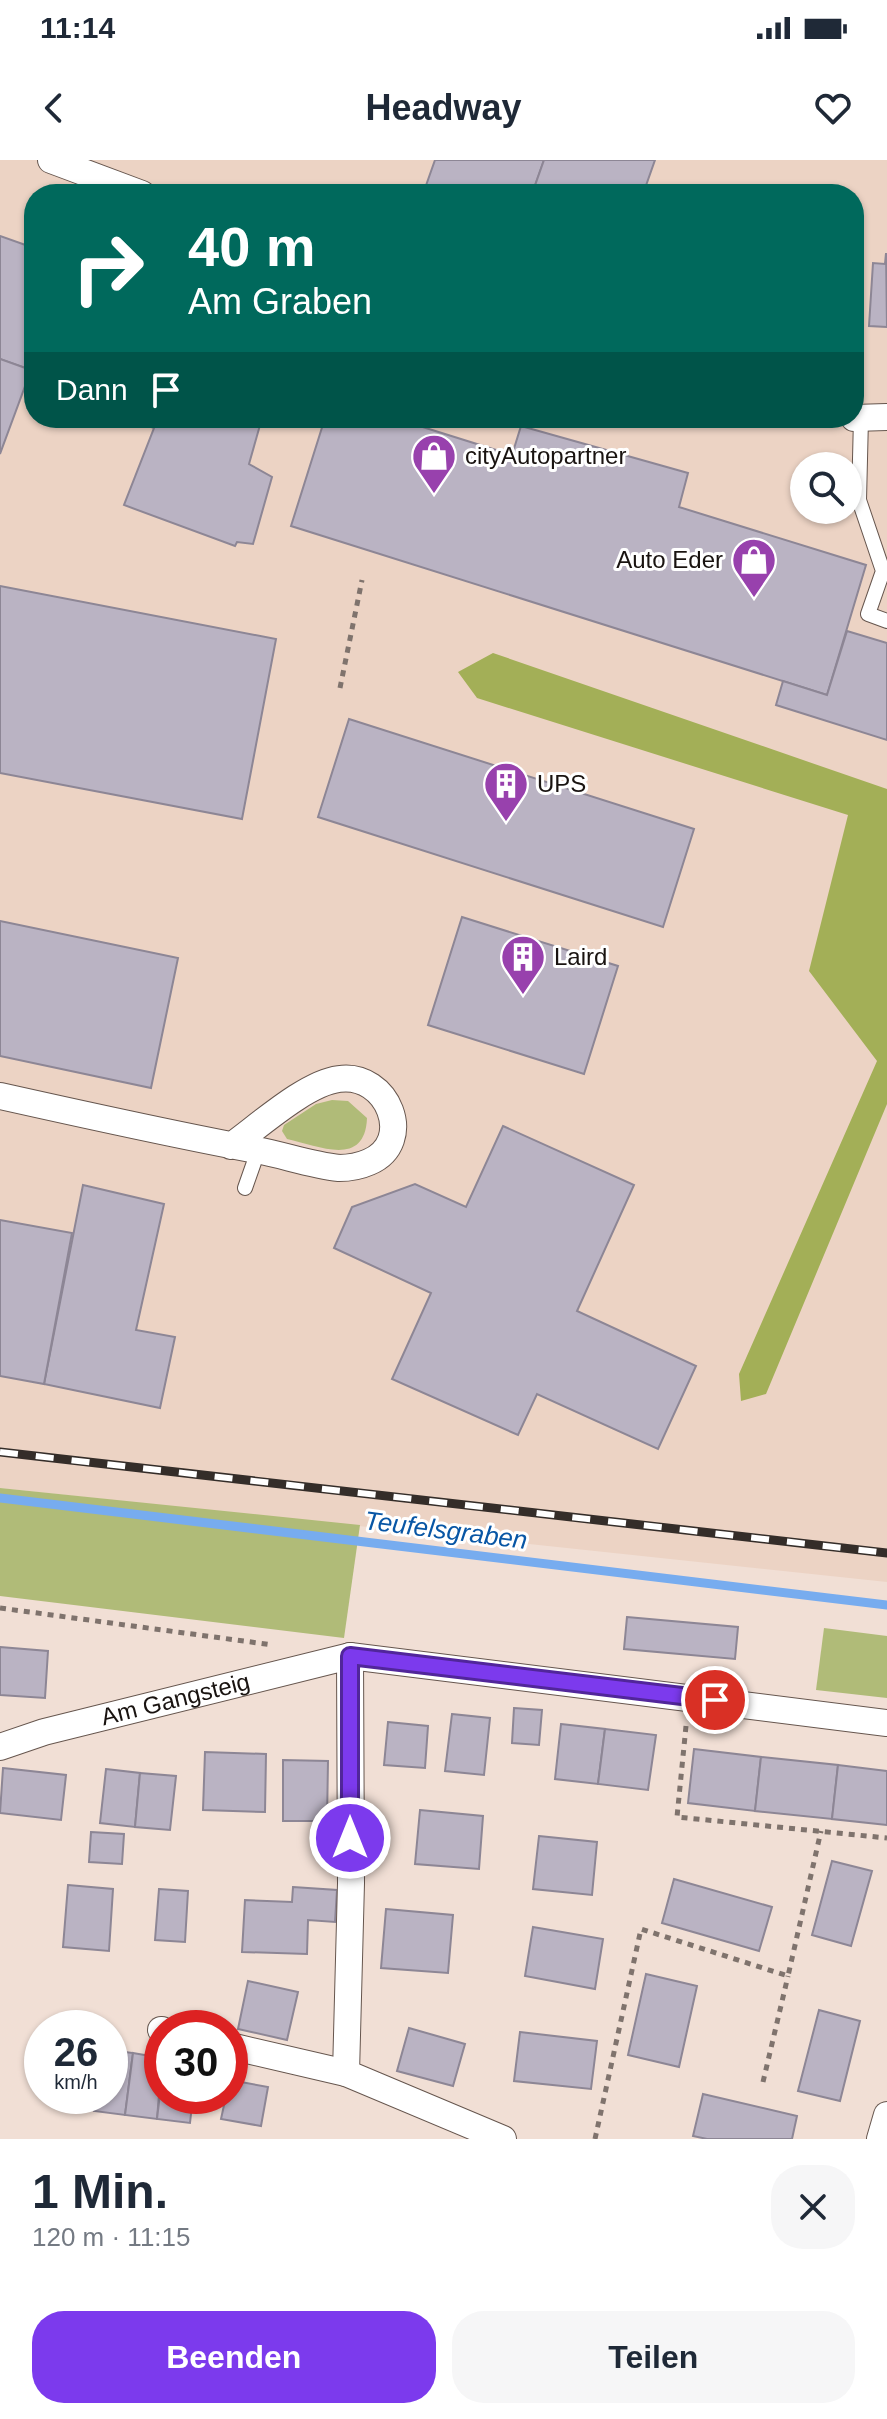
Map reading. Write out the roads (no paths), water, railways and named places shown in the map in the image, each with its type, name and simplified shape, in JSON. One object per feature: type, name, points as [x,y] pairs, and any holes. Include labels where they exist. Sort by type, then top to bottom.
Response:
[{"type":"street","points":[[51,160],[115,184]]},
{"type":"street","points":[[0,1096],[231,1146],[340,1168],[373,1161],[383,1152],[390,1139],[392,1109],[382,1093],[362,1082],[340,1078],[314,1087],[231,1146]]},
{"type":"street","points":[[346,2073],[351,1883],[350,1656],[887,1723]]},
{"type":"street","name":"Am Gangsteig","points":[[0,1747],[44,1732],[350,1656]]},
{"type":"street","points":[[248,2050],[346,2073],[503,2139]]},
{"type":"street","points":[[880,2139],[887,2115]]},
{"type":"lane","points":[[867,418],[859,500],[883,571],[868,614],[887,621]]},
{"type":"lane","points":[[245,1188],[258,1151]]},
{"type":"waterway","name":"Teufelsgraben","points":[[0,1498],[887,1605]]},
{"type":"railway","points":[[0,1452],[887,1553]]},
{"type":"place","name":"cityAutopartner","points":[[434,495]]},
{"type":"place","name":"Auto Eder","points":[[754,599]]},
{"type":"place","name":"UPS","points":[[506,823]]},
{"type":"place","name":"Laird","points":[[523,996]]}]
